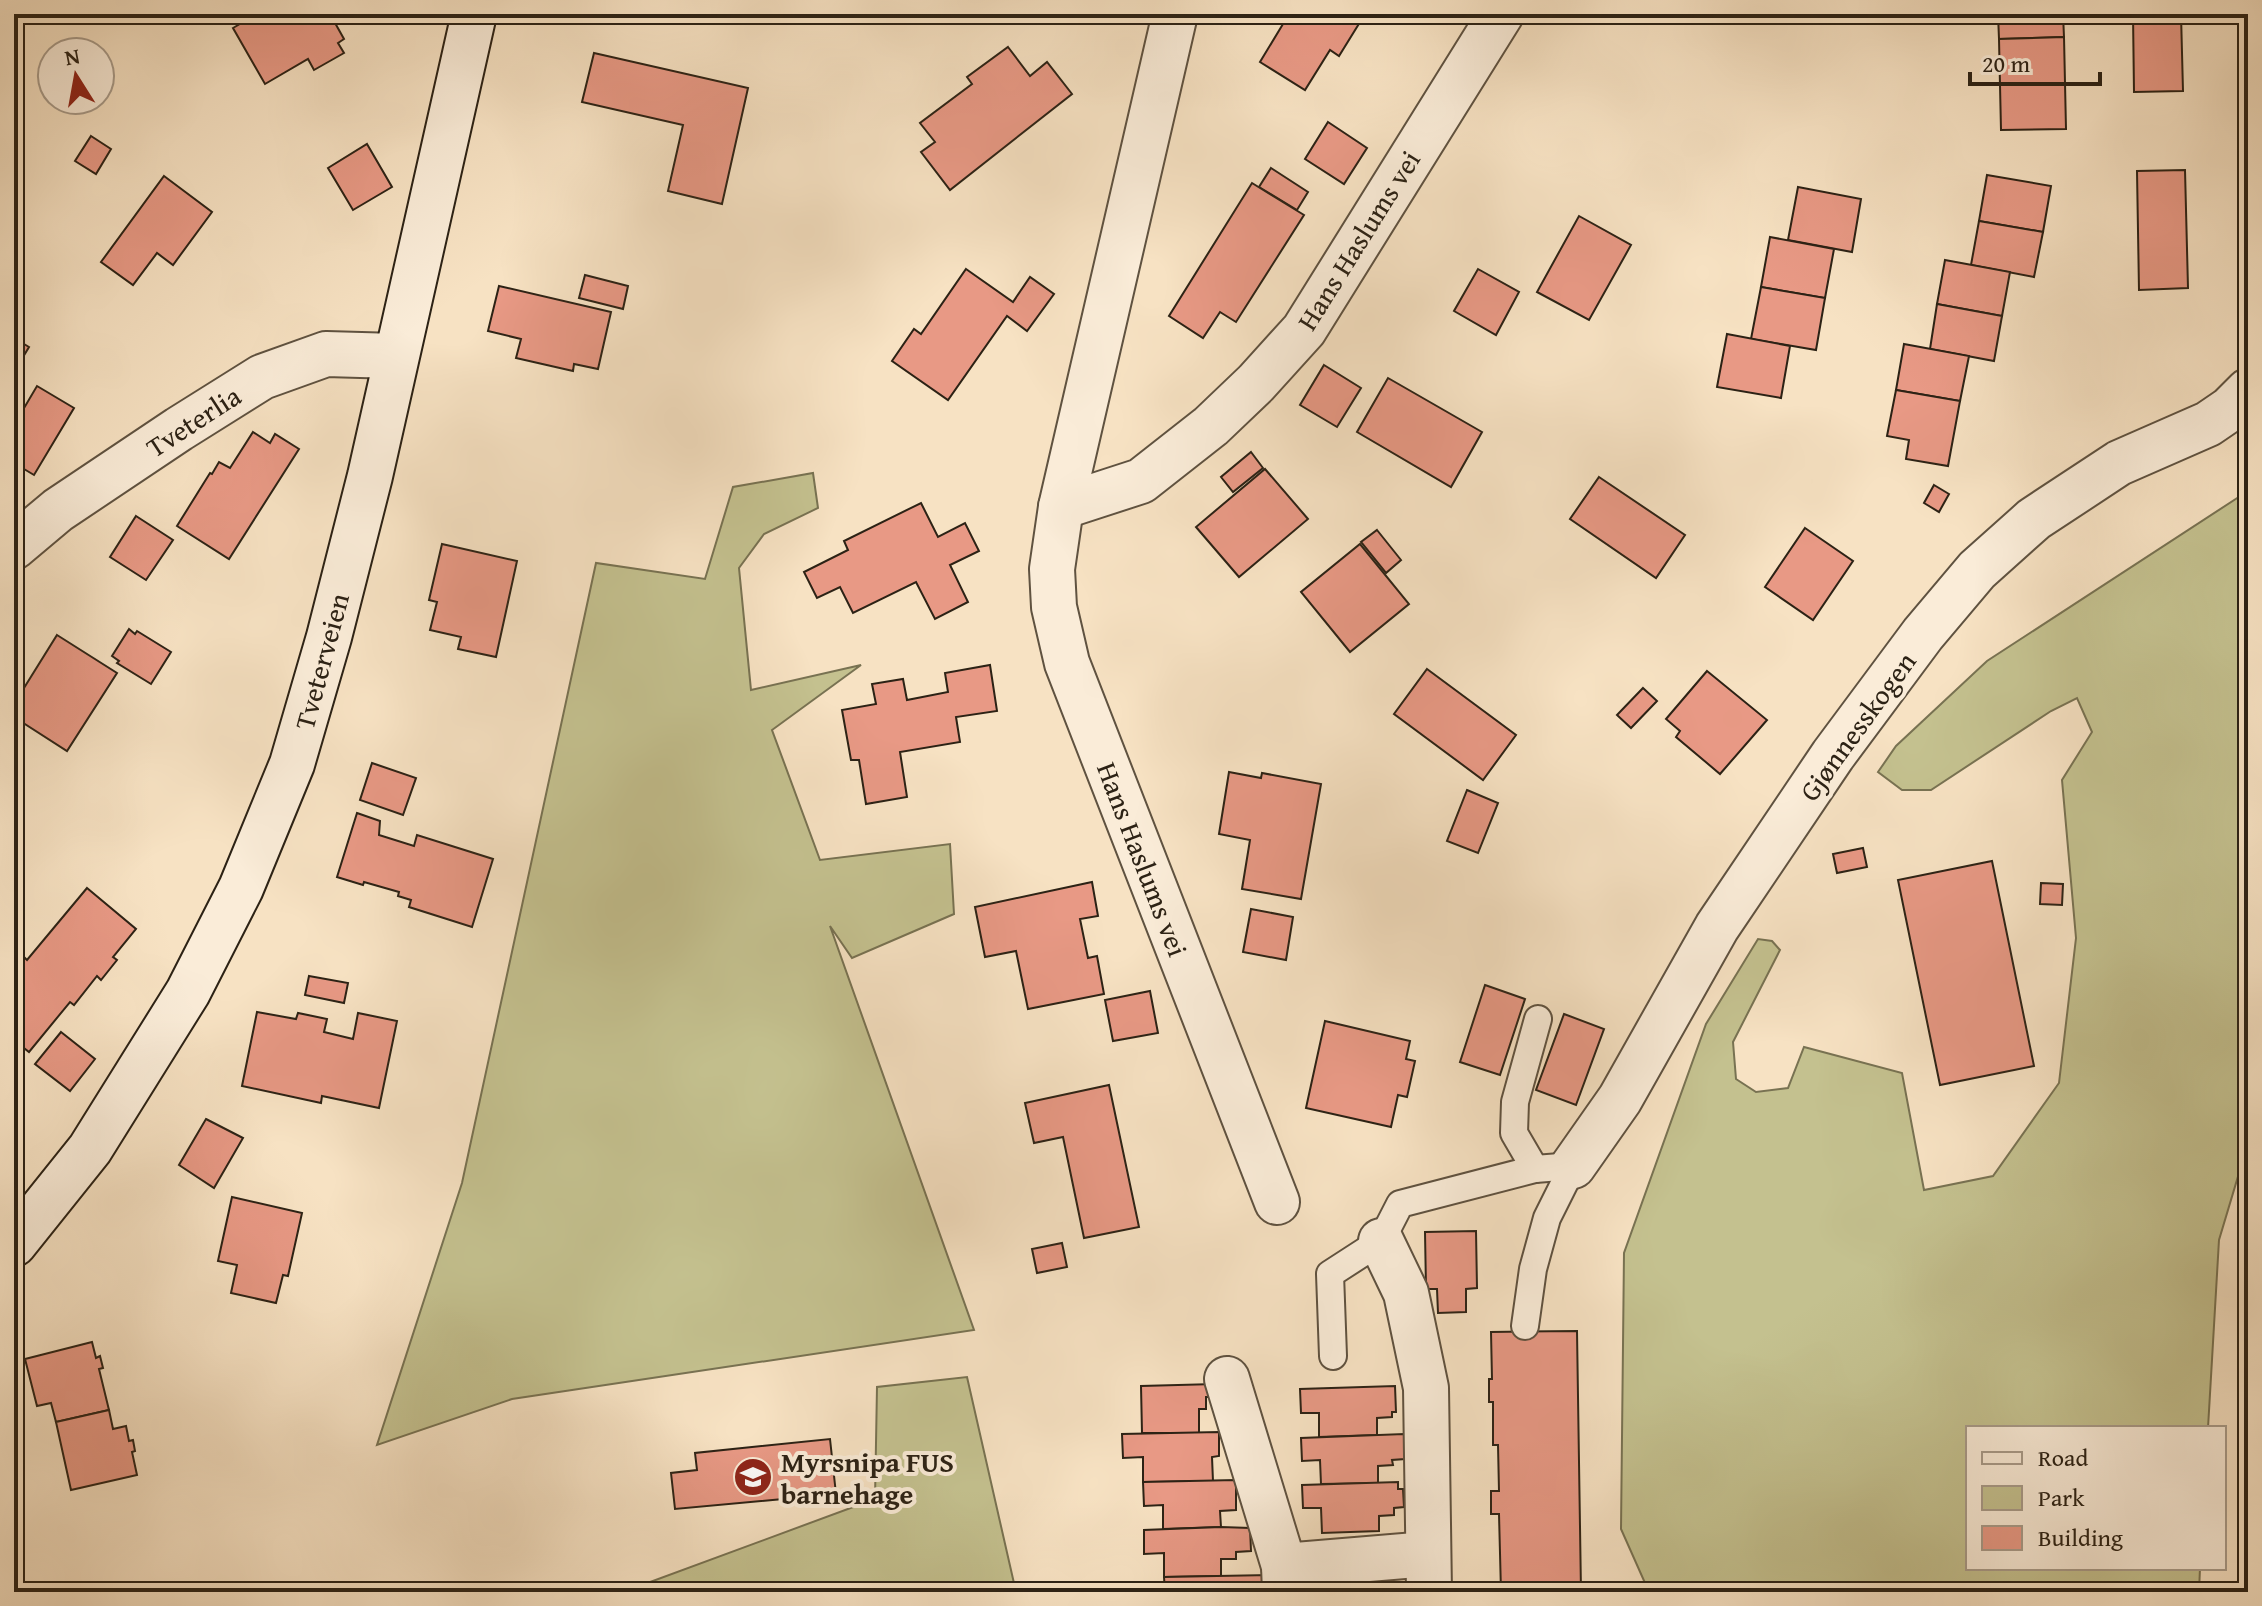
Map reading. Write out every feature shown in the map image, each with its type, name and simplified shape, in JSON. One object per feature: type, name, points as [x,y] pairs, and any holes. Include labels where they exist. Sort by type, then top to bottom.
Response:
[{"type":"street","name":"Tveterveien","points":[[14,1244],[90,1149],[188,992],[241,888],[292,764],[329,637],[370,476],[474,14]]},
{"type":"street","name":"Hans Haslums vei","points":[[1175,14],[1061,507],[1052,569],[1054,607],[1067,663],[1277,1202]]},
{"type":"street","name":"Hans Haslums vei","points":[[1061,507],[1141,481],[1211,426],[1256,383],[1304,330],[1501,14]]},
{"type":"street","name":"Tveterlia","points":[[14,547],[58,510],[262,377],[326,354],[396,356]]},
{"type":"street","name":"Gjønnesskogen","points":[[1554,1168],[1620,1099],[1717,927],[1833,755],[1923,634],[1977,570],[2034,519],[2119,463],[2208,424],[2230,409],[2248,391]]},
{"type":"street","points":[[1227,1379],[1284,1579],[1428,1573],[1426,1388],[1406,1293],[1381,1241]]},
{"type":"lane","points":[[1538,1019],[1515,1102],[1514,1133],[1554,1168]]},
{"type":"lane","points":[[1333,1356],[1330,1274],[1381,1241],[1400,1204],[1554,1168]]},
{"type":"lane","name":"Gjønnesskogen","points":[[1525,1326],[1533,1269],[1547,1218],[1554,1168]]},
{"type":"green space","points":[[813,473],[818,508],[764,534],[739,568],[751,690],[861,665],[772,730],[820,860],[950,844],[954,914],[852,958],[830,926],[974,1330],[512,1399],[377,1445],[462,1183],[596,563],[705,579],[733,487]]},
{"type":"green space","points":[[2248,491],[2248,1143],[2219,1240],[2208,1426],[1966,1426],[1966,1570],[2200,1570],[2199,1592],[1649,1592],[1621,1529],[1624,1253],[1706,1024],[1758,939],[1772,941],[1780,950],[1733,1042],[1736,1079],[1756,1092],[1788,1088],[1804,1047],[1902,1073],[1924,1190],[1993,1176],[2059,1083],[2076,938],[2062,780],[2092,732],[2077,698],[2051,711],[1931,790],[1902,790],[1878,772],[1896,746],[1987,661]]},
{"type":"green space","points":[[967,1377],[1016,1592],[623,1592],[875,1499],[877,1387]]},
{"type":"building","points":[[257,14],[330,14],[344,39],[338,43],[344,53],[314,70],[308,59],[265,84],[233,28]]},
{"type":"building","points":[[1300,14],[1365,14],[1339,56],[1330,50],[1305,90],[1260,62],[1286,19],[1294,23]]},
{"type":"building","points":[[1998,14],[2063,14],[2064,37],[1999,39]]},
{"type":"building","points":[[2133,14],[2181,14],[2183,91],[2134,92]]},
{"type":"building","points":[[2064,37],[2065,83],[2000,85],[1999,39]]},
{"type":"building","points":[[1008,47],[1030,76],[1047,62],[1072,94],[950,190],[921,152],[935,142],[920,123],[972,84],[967,77]]},
{"type":"building","points":[[594,53],[748,88],[722,204],[668,191],[683,125],[582,102]]},
{"type":"building","points":[[2065,83],[2066,129],[2001,130],[2000,85]]},
{"type":"building","points":[[1328,122],[1367,148],[1344,184],[1305,159]]},
{"type":"building","points":[[91,136],[111,149],[96,174],[75,161]]},
{"type":"building","points":[[367,144],[392,187],[353,210],[328,168]]},
{"type":"building","points":[[1271,168],[1308,192],[1297,210],[1259,187]]},
{"type":"building","points":[[2185,170],[2188,288],[2139,290],[2137,171]]},
{"type":"building","points":[[1987,175],[2051,186],[2043,232],[1979,221]]},
{"type":"building","points":[[164,176],[212,212],[173,265],[157,253],[133,285],[101,262]]},
{"type":"building","points":[[1252,183],[1304,215],[1236,322],[1220,312],[1203,338],[1169,316]]},
{"type":"building","points":[[1798,187],[1861,199],[1852,252],[1788,240]]},
{"type":"building","points":[[1579,216],[1631,245],[1589,320],[1537,292]]},
{"type":"building","points":[[1979,221],[2043,232],[2034,277],[1971,265]]},
{"type":"building","points":[[1770,237],[1834,249],[1825,298],[1761,287]]},
{"type":"building","points":[[1945,260],[2010,272],[2002,316],[1937,304]]},
{"type":"building","points":[[966,269],[1013,302],[1030,277],[1054,294],[1027,331],[1007,316],[948,400],[892,361],[914,329],[921,334]]},
{"type":"building","points":[[1478,269],[1519,292],[1496,335],[1454,311]]},
{"type":"building","points":[[585,275],[628,286],[623,309],[579,298]]},
{"type":"building","points":[[499,286],[611,312],[598,369],[574,364],[573,371],[516,358],[521,339],[488,331]]},
{"type":"building","points":[[1761,287],[1825,298],[1816,350],[1751,339]]},
{"type":"building","points":[[1937,304],[2002,316],[1994,361],[1930,349]]},
{"type":"building","points":[[1727,334],[1790,346],[1781,398],[1717,387]]},
{"type":"building","points":[[14,338],[29,347],[14,372]]},
{"type":"building","points":[[1904,344],[1969,356],[1960,401],[1896,390]]},
{"type":"building","points":[[1324,365],[1361,388],[1337,427],[1300,405]]},
{"type":"building","points":[[1388,378],[1482,432],[1451,487],[1357,432]]},
{"type":"building","points":[[37,386],[74,408],[34,475],[14,463],[14,425]]},
{"type":"building","points":[[1896,390],[1960,401],[1948,466],[1906,459],[1909,440],[1887,436]]},
{"type":"building","points":[[253,432],[270,443],[275,434],[299,449],[229,559],[177,526],[210,473],[219,462],[230,468]]},
{"type":"building","points":[[1251,452],[1263,468],[1233,492],[1221,477]]},
{"type":"building","points":[[1265,469],[1308,519],[1239,577],[1196,527]]},
{"type":"building","points":[[1599,477],[1685,535],[1656,578],[1570,519]]},
{"type":"building","points":[[1934,485],[1949,494],[1939,512],[1924,503]]},
{"type":"building","points":[[921,503],[938,537],[965,523],[979,551],[950,565],[968,602],[935,619],[916,582],[853,613],[840,587],[817,598],[804,572],[848,550],[844,541]]},
{"type":"building","points":[[136,516],[173,540],[146,580],[110,557]]},
{"type":"building","points":[[1805,528],[1853,561],[1813,620],[1765,587]]},
{"type":"building","points":[[1377,530],[1401,560],[1386,573],[1361,542]]},
{"type":"building","points":[[442,544],[517,561],[496,657],[458,649],[461,637],[430,630],[437,602],[429,600]]},
{"type":"building","points":[[1360,544],[1409,604],[1350,652],[1301,592]]},
{"type":"building","points":[[129,629],[171,652],[151,684],[117,663],[119,661],[112,656]]},
{"type":"building","points":[[57,635],[117,673],[67,751],[14,717],[14,704]]},
{"type":"building","points":[[990,665],[997,711],[956,717],[960,742],[900,752],[907,797],[866,804],[859,760],[851,760],[842,710],[876,704],[872,684],[903,679],[907,700],[948,692],[945,673]]},
{"type":"building","points":[[1427,669],[1516,735],[1483,780],[1394,714]]},
{"type":"building","points":[[1707,671],[1767,720],[1720,774],[1676,737],[1680,731],[1666,719]]},
{"type":"building","points":[[1643,688],[1657,701],[1631,728],[1617,715]]},
{"type":"building","points":[[372,763],[416,778],[403,815],[360,800]]},
{"type":"building","points":[[1229,772],[1261,778],[1262,773],[1321,784],[1301,899],[1242,889],[1250,840],[1219,834]]},
{"type":"building","points":[[1467,790],[1498,803],[1478,853],[1447,841]]},
{"type":"building","points":[[357,813],[380,821],[379,835],[414,846],[417,835],[493,859],[472,927],[409,907],[411,900],[398,896],[399,892],[337,877]]},
{"type":"building","points":[[1863,848],[1867,867],[1837,873],[1833,854]]},
{"type":"building","points":[[1992,861],[2034,1066],[1940,1085],[1898,880]]},
{"type":"building","points":[[1092,882],[1098,916],[1080,919],[1088,958],[1097,956],[1104,994],[1028,1009],[1016,951],[985,957],[975,907]]},
{"type":"building","points":[[2041,883],[2063,884],[2062,905],[2040,904]]},
{"type":"building","points":[[87,888],[136,929],[113,957],[117,960],[101,980],[97,976],[74,1005],[70,1002],[29,1052],[14,1040],[14,969],[24,957],[27,960]]},
{"type":"building","points":[[1251,909],[1293,917],[1286,960],[1243,952]]},
{"type":"building","points":[[309,976],[348,983],[344,1003],[305,995]]},
{"type":"building","points":[[1485,985],[1525,999],[1500,1075],[1460,1062]]},
{"type":"building","points":[[1150,991],[1158,1033],[1113,1041],[1105,1000]]},
{"type":"building","points":[[257,1012],[296,1019],[298,1013],[327,1019],[324,1032],[353,1039],[358,1013],[397,1021],[379,1108],[322,1096],[321,1103],[242,1086]]},
{"type":"building","points":[[1564,1014],[1604,1029],[1576,1105],[1536,1090]]},
{"type":"building","points":[[1325,1021],[1410,1041],[1406,1059],[1415,1061],[1407,1097],[1398,1095],[1391,1127],[1306,1108]]},
{"type":"building","points":[[61,1032],[95,1059],[70,1091],[35,1064]]},
{"type":"building","points":[[1109,1085],[1139,1227],[1084,1238],[1063,1137],[1034,1143],[1025,1103]]},
{"type":"building","points":[[206,1119],[243,1138],[214,1188],[179,1165]]},
{"type":"building","points":[[232,1197],[302,1213],[288,1276],[283,1275],[276,1303],[231,1293],[237,1265],[218,1261]]},
{"type":"building","points":[[1476,1231],[1477,1288],[1466,1289],[1466,1312],[1438,1313],[1437,1289],[1426,1289],[1425,1232]]},
{"type":"building","points":[[1062,1243],[1067,1267],[1037,1273],[1032,1249]]},
{"type":"building","points":[[1577,1331],[1581,1592],[1501,1592],[1499,1514],[1491,1514],[1491,1491],[1499,1491],[1498,1445],[1493,1445],[1493,1402],[1489,1402],[1491,1332]]},
{"type":"building","points":[[92,1342],[96,1358],[100,1356],[103,1368],[99,1369],[109,1410],[56,1422],[51,1403],[37,1406],[25,1359]]},
{"type":"building","points":[[1215,1384],[1215,1397],[1206,1397],[1206,1409],[1199,1409],[1199,1433],[1142,1433],[1141,1386]]},
{"type":"building","points":[[1395,1386],[1396,1412],[1392,1412],[1392,1417],[1377,1418],[1377,1435],[1319,1437],[1319,1413],[1301,1413],[1300,1389]]},
{"type":"building","points":[[109,1410],[113,1429],[126,1426],[129,1441],[133,1440],[137,1475],[71,1490],[56,1422]]},
{"type":"building","points":[[1219,1432],[1219,1456],[1212,1457],[1213,1481],[1143,1482],[1143,1457],[1123,1458],[1122,1434]]},
{"type":"building","points":[[1404,1434],[1405,1459],[1392,1460],[1393,1465],[1378,1466],[1378,1483],[1321,1484],[1320,1460],[1302,1461],[1301,1438]]},
{"type":"building","points":[[830,1439],[836,1494],[675,1509],[671,1473],[697,1470],[695,1453]]},
{"type":"building","points":[[1236,1480],[1236,1510],[1220,1511],[1221,1527],[1163,1529],[1163,1505],[1144,1506],[1143,1482]]},
{"type":"building","points":[[1398,1482],[1398,1489],[1403,1489],[1404,1507],[1394,1508],[1394,1515],[1379,1516],[1379,1531],[1322,1533],[1321,1508],[1303,1508],[1302,1485]]},
{"type":"building","points":[[1250,1528],[1251,1551],[1236,1552],[1236,1559],[1221,1559],[1221,1576],[1164,1577],[1164,1553],[1144,1554],[1144,1530]]},
{"type":"building","points":[[1270,1575],[1271,1592],[1165,1592],[1164,1577]]},
{"type":"building","points":[[1409,1583],[1410,1592],[1359,1592],[1358,1584]]},
{"type":"place","name":"Myrsnipa FUS barnehage","points":[[753,1477]]}]
